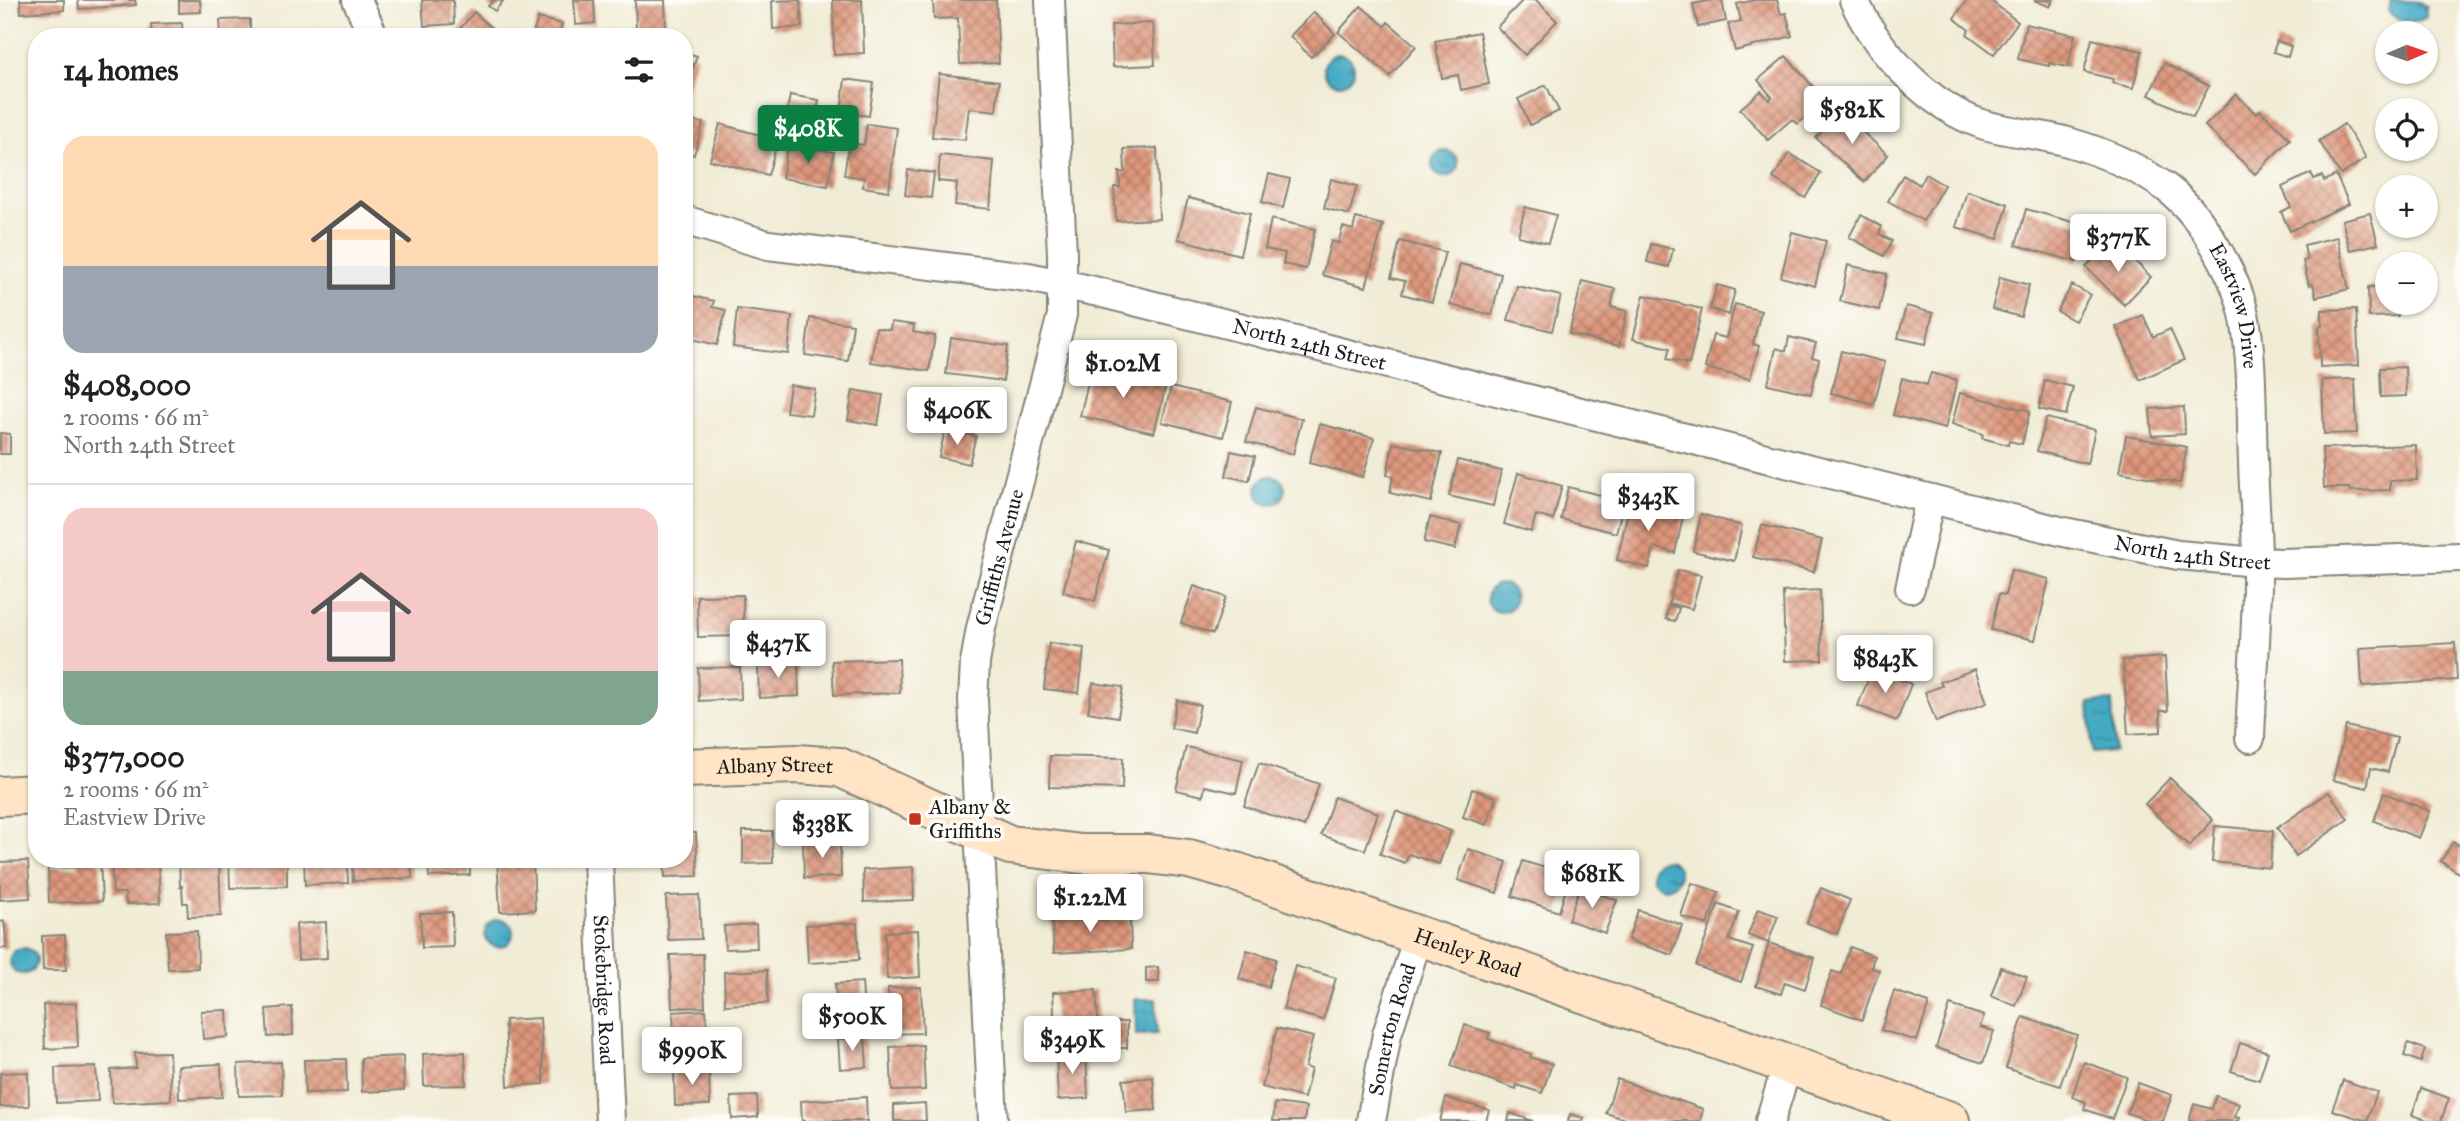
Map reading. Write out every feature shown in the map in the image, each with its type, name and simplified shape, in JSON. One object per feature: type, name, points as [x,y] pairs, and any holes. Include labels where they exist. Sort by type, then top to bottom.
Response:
[{"type":"street","points":[[358,0],[370,28]]},
{"type":"street","name":"Griffiths Avenue","points":[[993,1121],[973,700],[981,628],[1062,314],[1050,0]]},
{"type":"street","name":"Eastview Drive","points":[[1854,0],[1896,65],[1952,112],[1985,125],[2067,141],[2140,171],[2170,191],[2193,216],[2223,258],[2246,323],[2258,562],[2250,738]]},
{"type":"street","name":"North 24th Street","points":[[693,223],[768,245],[1028,277],[1094,291],[2064,532],[2178,555],[2283,564],[2460,557]]},
{"type":"street","points":[[1910,588],[1930,499]]},
{"type":"street","name":"Albany Street","points":[[693,768],[797,764],[839,767],[978,831]]},
{"type":"street","points":[[0,796],[28,794]]},
{"type":"street","name":"Henley Road","points":[[978,831],[1021,848],[1081,854],[1148,854],[1189,859],[1236,872],[1950,1121]]},
{"type":"street","name":"Stokebridge Road","points":[[598,868],[610,1121]]},
{"type":"street","name":"Somerton Road","points":[[1371,1121],[1387,1034],[1418,937]]},
{"type":"street","points":[[1770,1121],[1788,1063]]},
{"type":"water","points":[[2390,0],[2420,2],[2426,7],[2426,17],[2406,21],[2388,11]]},
{"type":"water","points":[[1339,54],[1350,58],[1354,69],[1350,80],[1339,84],[1328,80],[1324,69],[1328,58]]},
{"type":"water","points":[[1445,151],[1454,155],[1458,164],[1454,173],[1445,177],[1436,173],[1432,164],[1436,155]]},
{"type":"water","points":[[1271,476],[1281,480],[1285,490],[1281,500],[1271,504],[1261,500],[1257,490],[1261,480]]},
{"type":"water","points":[[1501,584],[1511,588],[1515,598],[1511,608],[1501,612],[1491,608],[1487,598],[1491,588]]},
{"type":"water","points":[[2112,701],[2115,751],[2092,753],[2089,703]]},
{"type":"water","points":[[1665,860],[1675,864],[1679,874],[1675,884],[1665,888],[1655,884],[1651,874],[1655,864]]},
{"type":"water","points":[[499,919],[509,923],[513,933],[509,943],[499,947],[489,943],[485,933],[489,923]]},
{"type":"water","points":[[23,948],[33,951],[36,961],[33,971],[23,974],[13,971],[10,961],[13,951]]},
{"type":"water","points":[[1135,999],[1156,999],[1157,1034],[1136,1035]]},
{"type":"building","points":[[20,0],[64,0],[64,10],[21,13]]},
{"type":"building","points":[[78,0],[135,0],[136,5],[79,9]]},
{"type":"building","points":[[179,0],[200,0],[201,12],[179,13]]},
{"type":"building","points":[[422,0],[453,0],[454,24],[424,26]]},
{"type":"building","points":[[493,0],[503,1],[495,11],[488,6]]},
{"type":"building","points":[[574,0],[594,0],[595,23],[576,25]]},
{"type":"building","points":[[635,0],[665,0],[666,28],[636,28]]},
{"type":"building","points":[[800,0],[802,27],[773,29],[772,1]]},
{"type":"building","points":[[833,0],[862,0],[864,53],[834,55]]},
{"type":"building","points":[[933,0],[996,0],[999,63],[960,64],[958,18],[934,19]]},
{"type":"building","points":[[1523,0],[1536,0],[1557,21],[1525,55],[1497,27]]},
{"type":"building","points":[[1722,0],[1726,21],[1698,27],[1693,4]]},
{"type":"building","points":[[1755,0],[1777,0],[1781,14],[1786,13],[1792,36],[1735,51],[1728,24],[1741,21],[1737,4]]},
{"type":"building","points":[[1967,0],[1990,0],[2018,22],[1994,54],[1967,34],[1969,30],[1954,18]]},
{"type":"building","points":[[2034,0],[2053,0],[2050,7]]},
{"type":"building","points":[[1361,6],[1385,26],[1388,22],[1416,46],[1390,76],[1338,32]]},
{"type":"building","points":[[474,12],[491,28],[461,28]]},
{"type":"building","points":[[1314,12],[1335,34],[1311,57],[1290,36]]},
{"type":"building","points":[[538,18],[562,24],[561,28],[535,28]]},
{"type":"building","points":[[250,19],[250,28],[220,28],[220,20]]},
{"type":"building","points":[[182,23],[182,28],[151,28],[151,24]]},
{"type":"building","points":[[1153,23],[1155,65],[1113,67],[1111,25]]},
{"type":"building","points":[[2026,24],[2075,35],[2068,67],[2018,59]]},
{"type":"building","points":[[1479,32],[1489,84],[1461,90],[1458,75],[1442,78],[1435,41]]},
{"type":"building","points":[[2092,39],[2142,51],[2133,88],[2112,83],[2113,79],[2084,72]]},
{"type":"building","points":[[2277,41],[2291,46],[2288,57],[2273,52]]},
{"type":"building","points":[[1786,56],[1825,100],[1798,124],[1792,119],[1768,140],[1740,109],[1761,91],[1769,100],[1772,97],[1758,80]]},
{"type":"building","points":[[2164,63],[2209,86],[2193,117],[2149,95]]},
{"type":"building","points":[[939,74],[999,81],[996,111],[969,108],[965,140],[932,137]]},
{"type":"building","points":[[845,79],[874,83],[869,116],[841,113]]},
{"type":"building","points":[[1546,85],[1559,111],[1530,125],[1518,99]]},
{"type":"building","points":[[2236,94],[2256,114],[2260,110],[2290,139],[2255,174],[2205,126]]},
{"type":"building","points":[[790,95],[819,100],[813,133],[784,128]]},
{"type":"building","points":[[1840,111],[1888,155],[1864,182],[1816,138]]},
{"type":"building","points":[[693,120],[703,123],[693,155]]},
{"type":"building","points":[[720,124],[778,140],[768,175],[710,160]]},
{"type":"building","points":[[867,124],[897,128],[889,191],[863,187],[864,178],[844,175],[849,143],[864,145]]},
{"type":"building","points":[[2344,124],[2366,158],[2341,175],[2319,141]]},
{"type":"building","points":[[788,144],[834,152],[828,186],[782,178]]},
{"type":"building","points":[[1157,148],[1159,219],[1116,221],[1114,187],[1120,187],[1119,172],[1125,172],[1124,149]]},
{"type":"building","points":[[1789,153],[1821,173],[1805,198],[1773,178]]},
{"type":"building","points":[[940,155],[994,161],[990,209],[955,205],[957,183],[938,181]]},
{"type":"building","points":[[908,170],[934,173],[931,198],[905,195]]},
{"type":"building","points":[[2311,173],[2314,179],[2322,176],[2324,181],[2336,175],[2349,204],[2290,231],[2281,212],[2291,207],[2282,187]]},
{"type":"building","points":[[1269,174],[1290,179],[1283,208],[1262,202]]},
{"type":"building","points":[[1925,174],[1944,185],[1923,221],[1888,201],[1903,175],[1920,185]]},
{"type":"building","points":[[1331,179],[1357,186],[1349,215],[1324,208]]},
{"type":"building","points":[[1967,191],[2008,204],[1998,239],[1956,227]]},
{"type":"building","points":[[1188,198],[1250,213],[1240,255],[1178,239]]},
{"type":"building","points":[[1525,207],[1556,215],[1548,243],[1518,236]]},
{"type":"building","points":[[2026,209],[2087,226],[2077,262],[2016,245]]},
{"type":"building","points":[[2370,213],[2378,244],[2350,250],[2342,220]]},
{"type":"building","points":[[1861,215],[1882,227],[1879,234],[1892,241],[1884,256],[1849,237]]},
{"type":"building","points":[[1356,218],[1383,225],[1366,287],[1322,275],[1331,241],[1338,243],[1343,227],[1353,230]]},
{"type":"building","points":[[1271,219],[1315,229],[1306,269],[1283,264],[1285,253],[1265,249]]},
{"type":"building","points":[[1792,232],[1826,241],[1815,286],[1781,277]]},
{"type":"building","points":[[2337,237],[2349,289],[2316,297],[2313,284],[2309,285],[2303,261],[2307,260],[2304,245]]},
{"type":"building","points":[[1400,241],[1445,252],[1432,302],[1402,294],[1405,281],[1391,278]]},
{"type":"building","points":[[1651,244],[1673,249],[1669,267],[1647,262]]},
{"type":"building","points":[[2109,244],[2126,262],[2131,257],[2151,277],[2124,305],[2086,267]]},
{"type":"building","points":[[1460,264],[1501,274],[1492,315],[1450,305]]},
{"type":"building","points":[[1848,265],[1887,274],[1879,310],[1840,301]]},
{"type":"building","points":[[2000,277],[2029,285],[2021,317],[1992,309]]},
{"type":"building","points":[[1582,281],[1615,289],[1611,307],[1627,311],[1619,346],[1569,334]]},
{"type":"building","points":[[1717,285],[1735,290],[1729,315],[1710,309]]},
{"type":"building","points":[[2072,285],[2090,295],[2075,321],[2057,311]]},
{"type":"building","points":[[1517,286],[1561,296],[1552,331],[1508,320]]},
{"type":"building","points":[[2368,287],[2375,287],[2375,315],[2398,316],[2369,317]]},
{"type":"building","points":[[1644,295],[1702,309],[1689,364],[1667,359],[1670,348],[1633,339]]},
{"type":"building","points":[[693,296],[714,301],[712,307],[726,310],[717,345],[693,339]]},
{"type":"building","points":[[1735,304],[1761,311],[1753,344],[1759,346],[1750,379],[1705,368],[1713,335],[1726,338]]},
{"type":"building","points":[[1906,306],[1933,313],[1926,344],[1898,338]]},
{"type":"building","points":[[737,309],[792,316],[788,354],[733,347]]},
{"type":"building","points":[[2356,309],[2359,365],[2320,367],[2319,326],[2322,326],[2322,310]]},
{"type":"building","points":[[2143,315],[2153,337],[2170,329],[2184,360],[2140,380],[2116,327]]},
{"type":"building","points":[[810,318],[853,324],[848,361],[805,355]]},
{"type":"building","points":[[891,322],[914,325],[913,332],[935,336],[929,371],[871,362],[876,328],[890,330]]},
{"type":"building","points":[[1789,337],[1816,343],[1812,357],[1819,359],[1811,394],[1768,384],[1776,348],[1786,351]]},
{"type":"building","points":[[951,338],[1008,346],[1003,381],[946,374]]},
{"type":"building","points":[[1841,351],[1885,362],[1874,404],[1831,393]]},
{"type":"building","points":[[1092,366],[1166,385],[1154,433],[1080,416]]},
{"type":"building","points":[[2405,367],[2406,396],[2381,397],[2380,368]]},
{"type":"building","points":[[1931,373],[1957,380],[1945,429],[1893,415],[1902,378],[1927,385]]},
{"type":"building","points":[[2355,379],[2357,433],[2324,434],[2322,380]]},
{"type":"building","points":[[2045,380],[2073,387],[2066,415],[2039,409]]},
{"type":"building","points":[[790,385],[815,389],[811,415],[786,412]]},
{"type":"building","points":[[1171,387],[1232,402],[1223,437],[1162,422]]},
{"type":"building","points":[[853,390],[883,395],[878,425],[848,420]]},
{"type":"building","points":[[1960,393],[2030,411],[2022,444],[2009,441],[2008,445],[1982,438],[1983,434],[1952,424]]},
{"type":"building","points":[[1256,407],[1302,419],[1293,454],[1246,442]]},
{"type":"building","points":[[2184,407],[2185,434],[2152,436],[2150,409]]},
{"type":"building","points":[[2046,418],[2095,430],[2087,464],[2037,451]]},
{"type":"building","points":[[1320,424],[1374,438],[1363,477],[1309,463]]},
{"type":"building","points":[[945,430],[976,436],[969,464],[939,457]]},
{"type":"building","points":[[0,433],[10,434],[10,454],[0,454]]},
{"type":"building","points":[[2126,436],[2187,447],[2180,483],[2119,472]]},
{"type":"building","points":[[1393,443],[1442,453],[1431,502],[1390,493],[1393,476],[1387,475]]},
{"type":"building","points":[[2416,445],[2417,480],[2390,481],[2390,490],[2350,491],[2350,488],[2324,488],[2322,448]]},
{"type":"building","points":[[1231,451],[1255,456],[1249,481],[1226,476]]},
{"type":"building","points":[[1458,460],[1501,471],[1493,506],[1449,496]]},
{"type":"building","points":[[1518,473],[1562,486],[1553,520],[1536,515],[1531,532],[1504,524]]},
{"type":"building","points":[[1568,487],[1624,501],[1616,533],[1561,519]]},
{"type":"building","points":[[1631,499],[1655,505],[1654,509],[1683,517],[1675,553],[1654,547],[1649,568],[1617,560]]},
{"type":"building","points":[[1701,514],[1742,526],[1734,561],[1693,551]]},
{"type":"building","points":[[1430,517],[1461,525],[1455,549],[1424,542]]},
{"type":"building","points":[[1762,525],[1822,540],[1814,572],[1753,557]]},
{"type":"building","points":[[1076,541],[1109,550],[1095,601],[1063,592]]},
{"type":"building","points":[[1678,570],[1701,575],[1692,609],[1669,603]]},
{"type":"building","points":[[2011,570],[2049,579],[2035,640],[1991,630],[1999,594],[2005,595]]},
{"type":"building","points":[[1194,586],[1226,597],[1213,634],[1181,623]]},
{"type":"building","points":[[1820,590],[1822,660],[1785,661],[1783,592]]},
{"type":"building","points":[[743,595],[744,636],[698,637],[697,596]]},
{"type":"building","points":[[1669,605],[1679,608],[1675,621],[1666,619]]},
{"type":"building","points":[[1049,643],[1084,648],[1079,693],[1044,689]]},
{"type":"building","points":[[2455,643],[2457,680],[2362,686],[2360,648]]},
{"type":"building","points":[[2165,657],[2168,711],[2160,711],[2161,732],[2128,734],[2123,660]]},
{"type":"building","points":[[899,659],[900,693],[834,695],[832,661]]},
{"type":"building","points":[[798,663],[799,696],[759,698],[758,665]]},
{"type":"building","points":[[740,667],[741,699],[699,701],[698,668]]},
{"type":"building","points":[[1872,669],[1911,684],[1897,721],[1858,706]]},
{"type":"building","points":[[1975,669],[1987,703],[1936,722],[1925,692],[1942,686],[1940,682]]},
{"type":"building","points":[[1093,683],[1123,687],[1118,717],[1088,712]]},
{"type":"building","points":[[1177,700],[1200,705],[1194,733],[1171,728]]},
{"type":"building","points":[[2346,726],[2397,738],[2388,772],[2371,768],[2367,788],[2333,780]]},
{"type":"building","points":[[1186,747],[1243,760],[1236,793],[1205,786],[1203,796],[1176,790]]},
{"type":"building","points":[[1050,756],[1123,758],[1122,789],[1049,787]]},
{"type":"building","points":[[1259,763],[1319,784],[1304,827],[1244,806]]},
{"type":"building","points":[[2170,778],[2213,820],[2189,846],[2145,804]]},
{"type":"building","points":[[1472,789],[1496,797],[1487,825],[1463,817]]},
{"type":"building","points":[[2329,792],[2348,819],[2296,856],[2277,828]]},
{"type":"building","points":[[2384,793],[2430,811],[2419,838],[2374,821]]},
{"type":"building","points":[[1334,797],[1378,813],[1365,850],[1321,835]]},
{"type":"building","points":[[1396,811],[1451,831],[1439,864],[1409,854],[1405,863],[1380,854]]},
{"type":"building","points":[[2215,826],[2273,831],[2270,868],[2212,862]]},
{"type":"building","points":[[743,831],[772,831],[773,863],[743,864]]},
{"type":"building","points":[[693,833],[696,833],[698,876],[665,877],[664,868],[693,868]]},
{"type":"building","points":[[840,842],[841,877],[804,878],[803,843]]},
{"type":"building","points":[[2453,842],[2460,846],[2460,874],[2441,861]]},
{"type":"building","points":[[1468,849],[1507,862],[1497,893],[1458,880]]},
{"type":"building","points":[[28,861],[30,898],[0,900],[0,862]]},
{"type":"building","points":[[1523,861],[1570,876],[1559,912],[1512,896]]},
{"type":"building","points":[[913,867],[914,900],[864,902],[863,870]]},
{"type":"building","points":[[48,868],[100,868],[102,901],[49,903]]},
{"type":"building","points":[[112,868],[158,868],[160,903],[126,904],[125,893],[113,893]]},
{"type":"building","points":[[179,868],[219,868],[221,916],[188,917],[187,903],[183,903],[182,886],[180,887]]},
{"type":"building","points":[[229,868],[287,868],[287,886],[230,888]]},
{"type":"building","points":[[304,868],[347,868],[348,883],[305,885]]},
{"type":"building","points":[[352,868],[411,868],[412,878],[353,881]]},
{"type":"building","points":[[428,868],[470,868],[470,875],[429,877]]},
{"type":"building","points":[[498,868],[533,868],[535,910],[500,912]]},
{"type":"building","points":[[1692,883],[1719,892],[1707,925],[1681,916]]},
{"type":"building","points":[[1580,887],[1617,900],[1605,933],[1568,920]]},
{"type":"building","points":[[1821,888],[1850,900],[1837,934],[1807,923]]},
{"type":"building","points":[[699,895],[701,939],[668,940],[666,896]]},
{"type":"building","points":[[1718,904],[1739,912],[1729,940],[1753,948],[1741,982],[1696,966]]},
{"type":"building","points":[[1758,909],[1778,916],[1768,943],[1748,935]]},
{"type":"building","points":[[1638,910],[1682,925],[1672,955],[1628,940]]},
{"type":"building","points":[[452,912],[453,947],[422,948],[420,913]]},
{"type":"building","points":[[1100,916],[1101,920],[1130,919],[1131,949],[1054,953],[1052,918]]},
{"type":"building","points":[[4,921],[7,948],[0,949],[0,922]]},
{"type":"building","points":[[326,922],[327,958],[298,960],[296,924]]},
{"type":"building","points":[[857,923],[859,960],[808,963],[806,925]]},
{"type":"building","points":[[756,924],[757,948],[725,949],[724,926]]},
{"type":"building","points":[[918,930],[920,977],[887,979],[885,932]]},
{"type":"building","points":[[197,931],[198,968],[168,969],[166,932]]},
{"type":"building","points":[[65,935],[66,970],[43,970],[42,936]]},
{"type":"building","points":[[1769,943],[1814,958],[1805,989],[1785,982],[1781,994],[1756,986]]},
{"type":"building","points":[[1850,947],[1874,956],[1871,968],[1879,970],[1862,1020],[1821,1005],[1832,971],[1841,974]]},
{"type":"building","points":[[1247,950],[1276,959],[1268,987],[1239,979]]},
{"type":"building","points":[[703,954],[705,1007],[672,1008],[670,955]]},
{"type":"building","points":[[1295,966],[1336,978],[1323,1020],[1283,1009]]},
{"type":"building","points":[[1158,967],[1159,982],[1146,982],[1146,968]]},
{"type":"building","points":[[2001,967],[2027,977],[2016,1006],[1991,996]]},
{"type":"building","points":[[767,970],[768,1003],[725,1005],[724,972]]},
{"type":"building","points":[[862,982],[864,1011],[837,1013],[835,984]]},
{"type":"building","points":[[921,987],[923,1033],[889,1034],[888,988]]},
{"type":"building","points":[[1096,990],[1099,1034],[1055,1036],[1053,992]]},
{"type":"building","points":[[1894,991],[1929,1003],[1917,1041],[1881,1030]]},
{"type":"building","points":[[76,1003],[78,1047],[45,1049],[43,1005]]},
{"type":"building","points":[[1950,1005],[1984,1016],[1980,1027],[1994,1031],[1983,1063],[1936,1048]]},
{"type":"building","points":[[292,1007],[293,1035],[268,1037],[266,1009]]},
{"type":"building","points":[[227,1010],[228,1037],[203,1039],[201,1011]]},
{"type":"building","points":[[706,1010],[708,1055],[675,1056],[673,1012]]},
{"type":"building","points":[[2023,1017],[2077,1035],[2060,1086],[2006,1068]]},
{"type":"building","points":[[540,1018],[544,1084],[508,1086],[505,1020]]},
{"type":"building","points":[[1105,1022],[1127,1022],[1127,1048],[1106,1048]]},
{"type":"building","points":[[1465,1025],[1490,1033],[1488,1039],[1552,1064],[1542,1093],[1517,1085],[1516,1089],[1451,1066]]},
{"type":"building","points":[[1277,1028],[1313,1037],[1305,1067],[1311,1069],[1304,1098],[1262,1087]]},
{"type":"building","points":[[865,1038],[867,1067],[840,1069],[838,1039]]},
{"type":"building","points":[[2240,1043],[2268,1052],[2259,1080],[2231,1071]]},
{"type":"building","points":[[2408,1043],[2425,1049],[2421,1062],[2404,1056]]},
{"type":"building","points":[[923,1045],[925,1090],[892,1091],[890,1047]]},
{"type":"building","points":[[169,1052],[171,1100],[112,1103],[111,1070],[136,1068],[135,1053]]},
{"type":"building","points":[[465,1052],[466,1085],[424,1086],[423,1054]]},
{"type":"building","points":[[1086,1052],[1088,1098],[1058,1100],[1056,1053]]},
{"type":"building","points":[[403,1056],[404,1090],[362,1092],[361,1058]]},
{"type":"building","points":[[346,1059],[347,1092],[305,1093],[304,1060]]},
{"type":"building","points":[[281,1062],[282,1095],[239,1096],[238,1064]]},
{"type":"building","points":[[2084,1062],[2127,1077],[2112,1119],[2084,1109],[2086,1102],[2072,1097]]},
{"type":"building","points":[[221,1064],[222,1097],[179,1099],[178,1066]]},
{"type":"building","points":[[96,1067],[98,1101],[56,1103],[55,1068]]},
{"type":"building","points":[[709,1068],[710,1105],[675,1106],[674,1069]]},
{"type":"building","points":[[28,1072],[29,1106],[0,1107],[0,1073]]},
{"type":"building","points":[[1153,1077],[1156,1110],[1126,1112],[1123,1080]]},
{"type":"building","points":[[1617,1079],[1703,1109],[1700,1121],[1630,1121],[1606,1113]]},
{"type":"building","points":[[2343,1080],[2377,1092],[2367,1121],[2332,1110]]},
{"type":"building","points":[[2138,1083],[2172,1095],[2163,1121],[2150,1121],[2127,1113]]},
{"type":"building","points":[[2421,1088],[2449,1098],[2441,1121],[2430,1121],[2412,1115]]},
{"type":"building","points":[[757,1096],[758,1117],[732,1119],[731,1097]]},
{"type":"building","points":[[2216,1096],[2239,1104],[2234,1117],[2239,1118],[2238,1121],[2189,1121],[2194,1104],[2212,1109]]},
{"type":"building","points":[[866,1097],[867,1121],[802,1121],[801,1101]]},
{"type":"building","points":[[1446,1098],[1489,1110],[1486,1121],[1440,1121]]},
{"type":"building","points":[[925,1103],[926,1121],[894,1121],[894,1105]]},
{"type":"building","points":[[1275,1103],[1306,1107],[1304,1121],[1273,1121]]},
{"type":"building","points":[[1510,1113],[1533,1121],[1508,1121]]},
{"type":"building","points":[[1570,1114],[1584,1118],[1583,1121],[1568,1121]]},
{"type":"place","name":"Albany & Griffiths","points":[[915,819]]}]
